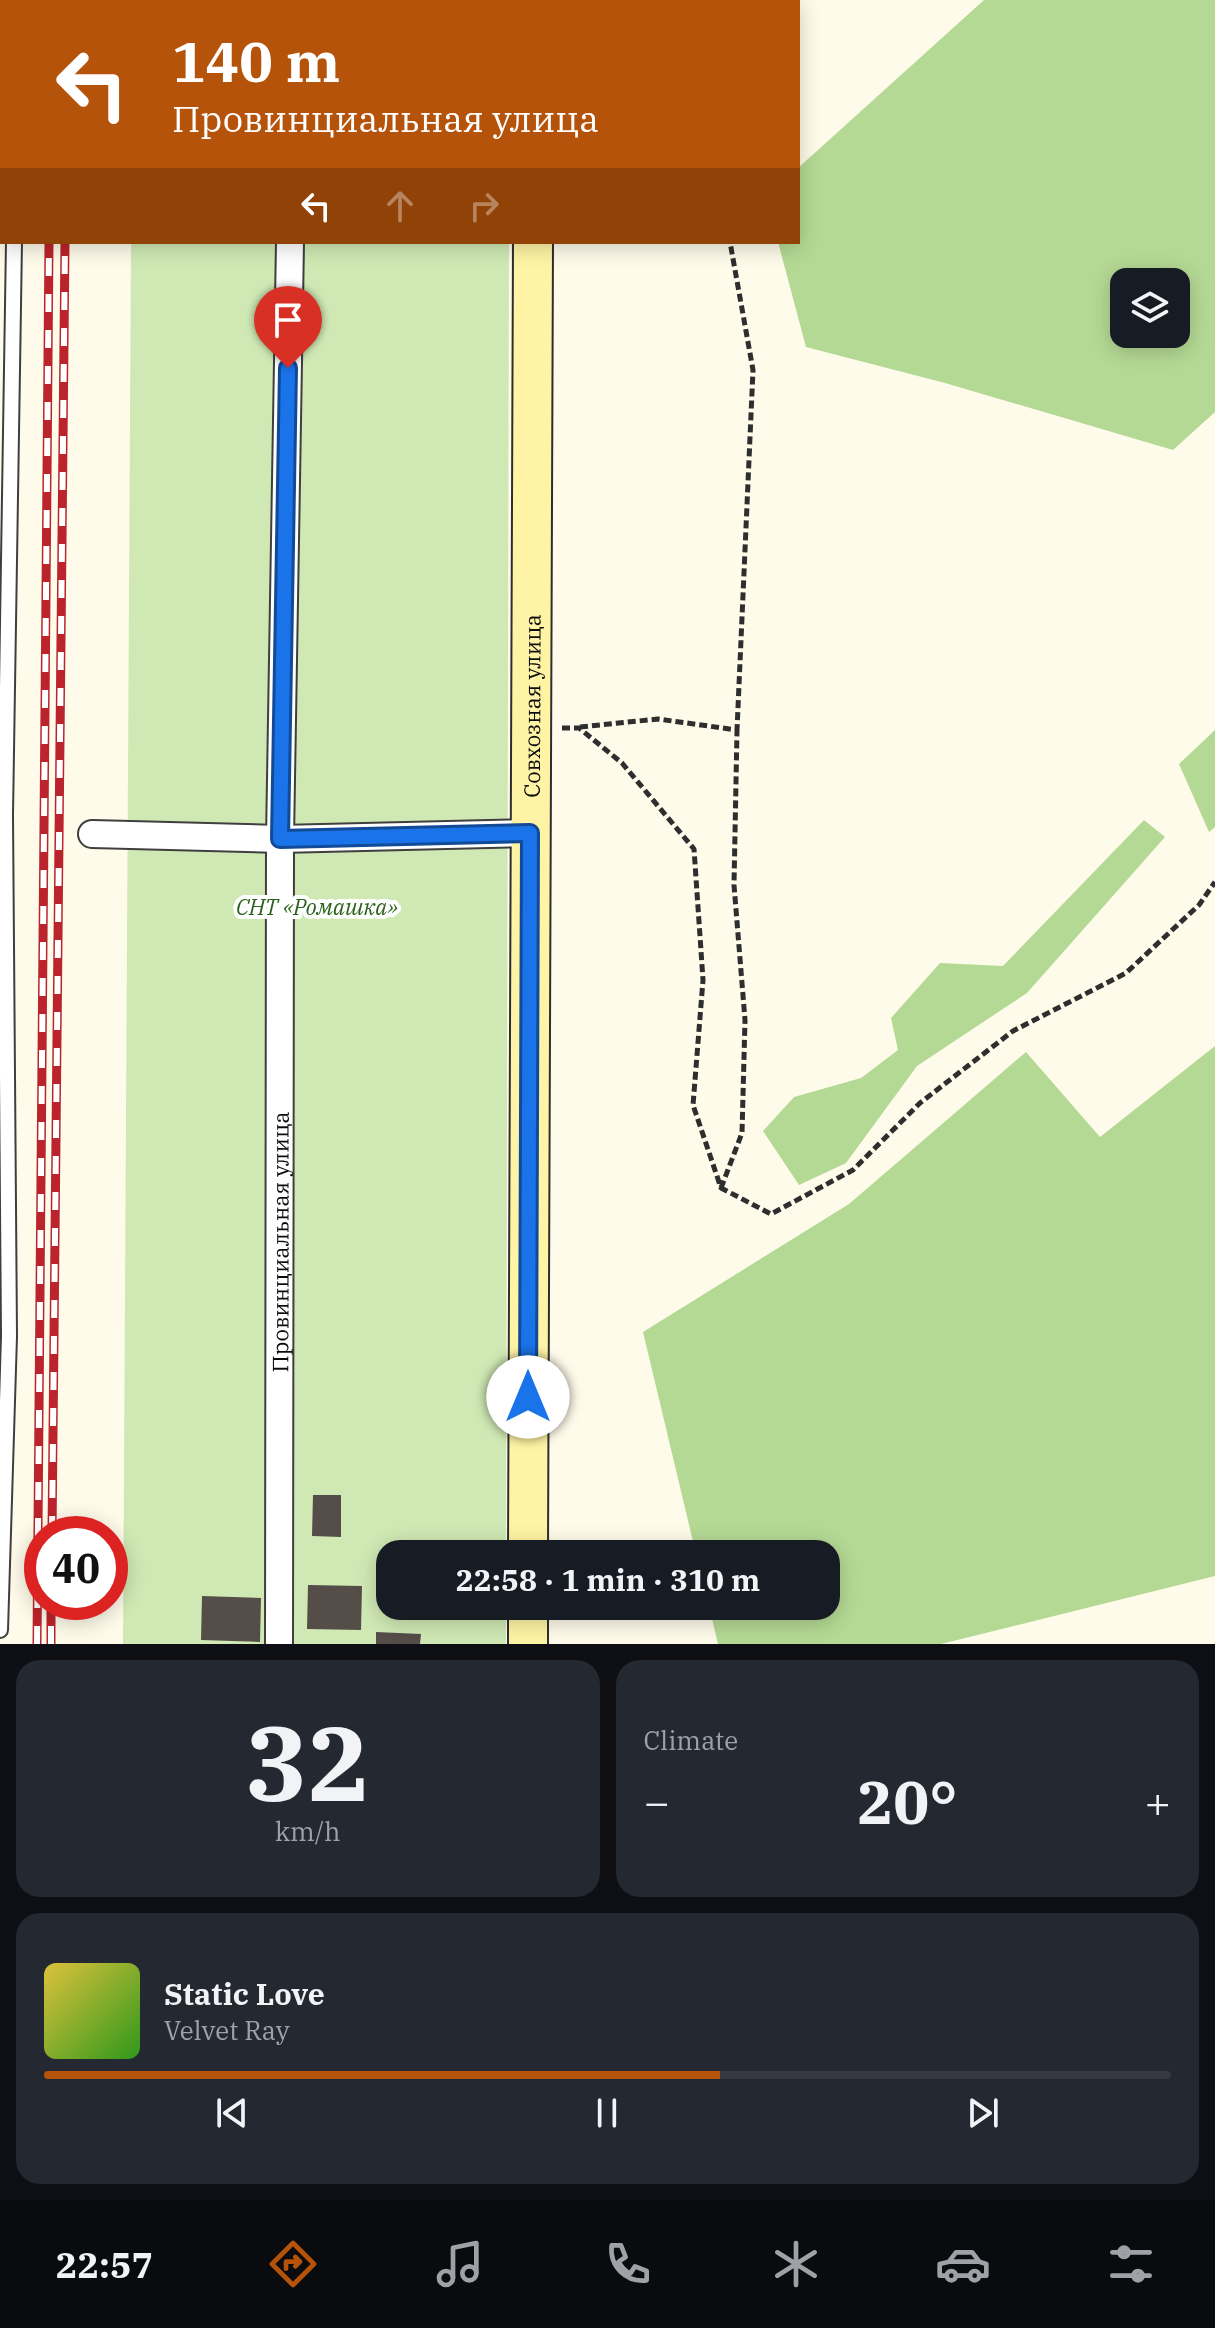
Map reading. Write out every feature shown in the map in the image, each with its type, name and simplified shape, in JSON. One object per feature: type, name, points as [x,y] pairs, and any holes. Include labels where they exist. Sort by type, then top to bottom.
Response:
[{"type":"street","name":"Провинциальная улица","points":[[279,1644],[280,839],[290,244]]},
{"type":"street","name":"Совхозная улица","points":[[528,1540],[533,244]]},
{"type":"street","points":[[92,834],[280,839],[530,833]]},
{"type":"street","points":[[528,1620],[528,1644]]},
{"type":"lane","points":[[0,1630],[9,1336],[5,815],[14,244]]},
{"type":"path","points":[[721,1188],[742,1133],[745,1020],[734,885],[737,730],[753,370],[730,244]]},
{"type":"path","points":[[530,729],[579,728],[658,719],[737,730]]},
{"type":"path","points":[[579,728],[622,763],[694,849],[703,980],[693,1105],[721,1188],[771,1214],[853,1170],[920,1103],[1013,1031],[1126,973],[1199,905],[1215,882]]},
{"type":"green space","points":[[984,0],[1215,0],[1215,412],[1173,450],[945,383],[806,347],[779,244],[800,244],[800,166]]},
{"type":"green space","name":"СНТ «Ромашка»","points":[[131,244],[509,244],[506,1540],[376,1540],[376,1620],[506,1620],[506,1644],[123,1644],[123,1620],[128,1620],[128,1516],[124,1516]]},
{"type":"green space","points":[[1215,730],[1215,827],[1209,832],[1179,764]]},
{"type":"green space","points":[[1144,820],[1165,837],[1027,993],[917,1066],[846,1163],[799,1185],[763,1131],[794,1097],[861,1078],[898,1050],[891,1018],[940,963],[1003,966]]},
{"type":"green space","points":[[1215,1046],[1215,1576],[941,1644],[718,1644],[712,1620],[840,1620],[840,1540],[693,1540],[643,1332],[849,1204],[1026,1052],[1100,1137]]},
{"type":"building","points":[[313,1495],[341,1495],[341,1537],[312,1536]]},
{"type":"building","points":[[308,1585],[362,1586],[361,1630],[307,1629]]},
{"type":"building","points":[[202,1596],[261,1598],[260,1642],[201,1640]]},
{"type":"building","points":[[376,1632],[421,1634],[420,1644],[376,1644]]},
{"type":"railway","points":[[37,1644],[49,244]]},
{"type":"railway","points":[[52,1516],[65,244]]},
{"type":"railway","points":[[51,1620],[51,1644]]},
{"type":"route","points":[[288,368],[280,839],[530,833],[528,1397]]}]
